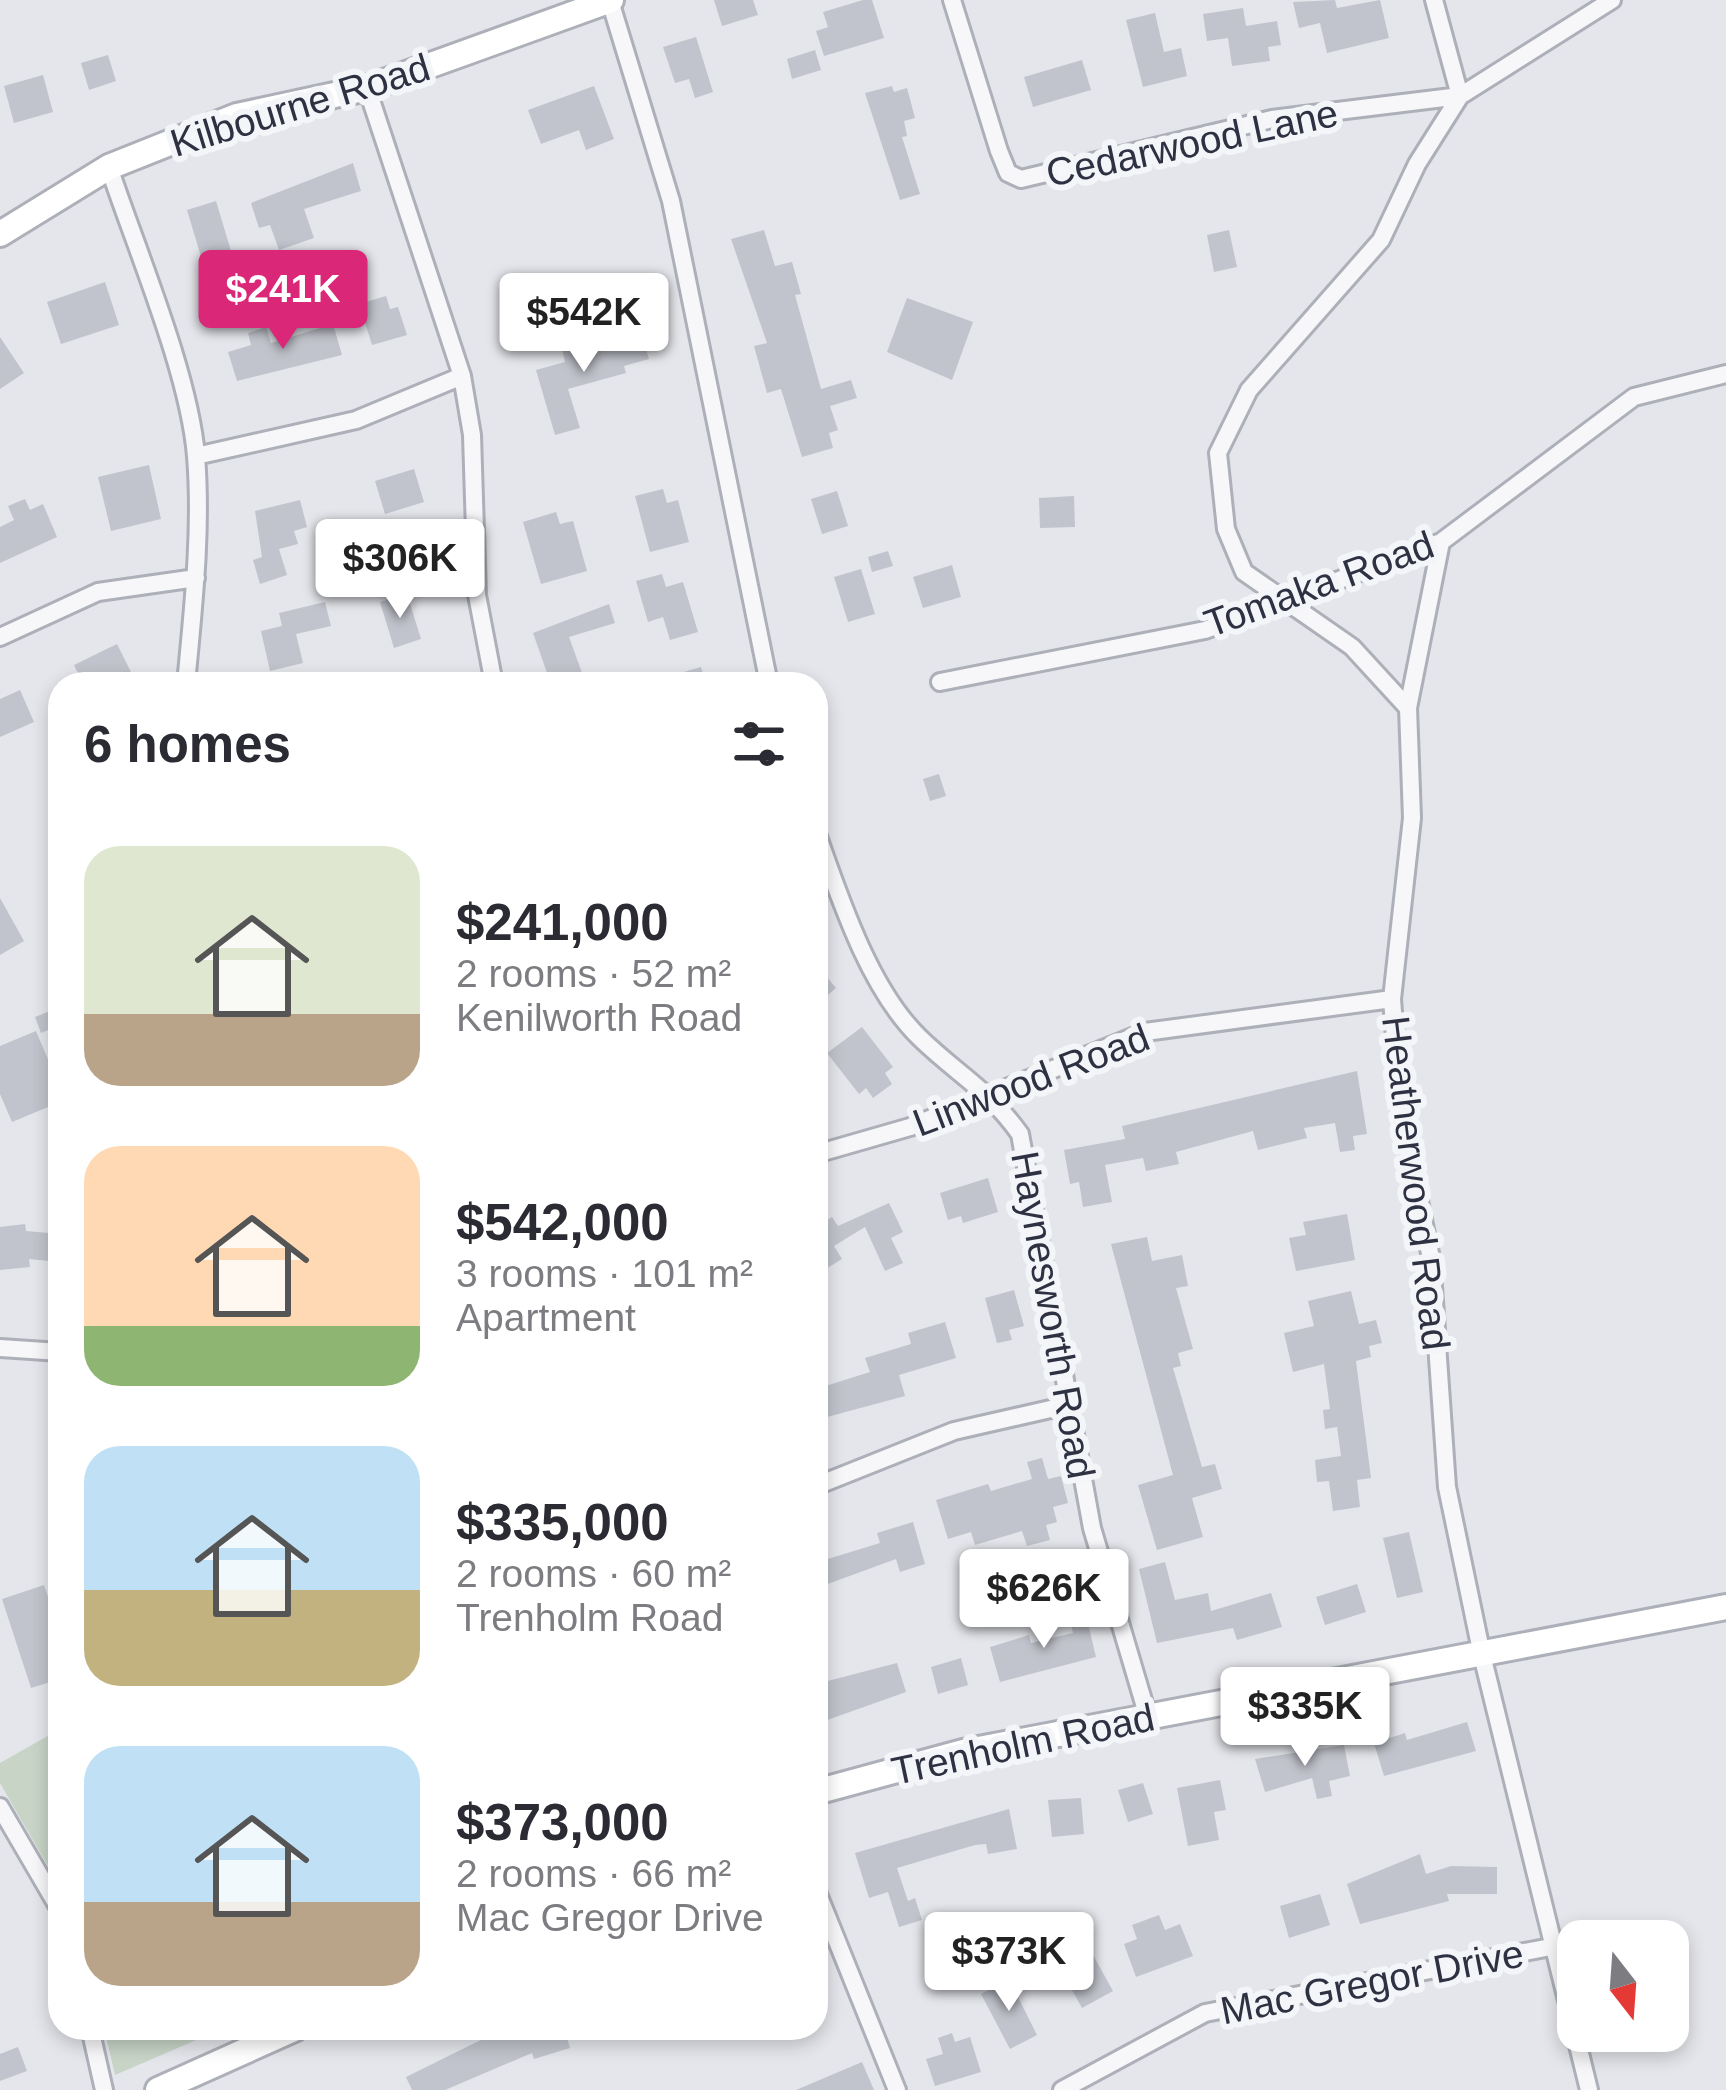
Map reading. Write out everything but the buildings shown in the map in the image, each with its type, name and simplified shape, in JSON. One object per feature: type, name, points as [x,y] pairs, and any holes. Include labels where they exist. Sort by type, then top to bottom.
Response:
[{"type":"main road","name":"Kilbourne Road","points":[[0,234],[109,167],[237,116],[367,88],[610,1]]},
{"type":"main road","name":"Trenholm Road","points":[[828,1789],[963,1752],[1726,1607]]},
{"type":"main road","points":[[158,2090],[269,2040]]},
{"type":"street","name":"Cedarwood Lane","points":[[952,0],[999,152],[1013,178],[1272,119],[1460,96]]},
{"type":"street","points":[[1434,0],[1460,96]]},
{"type":"street","points":[[1408,707],[1352,647],[1244,572],[1226,529],[1218,453],[1250,390],[1381,240],[1417,164],[1460,96],[1612,0]]},
{"type":"street","points":[[610,1],[671,200],[767,672]]},
{"type":"street","points":[[367,88],[462,376],[472,435],[477,595],[492,672]]},
{"type":"street","points":[[109,167],[189,413],[196,456],[196,578],[187,672]]},
{"type":"street","name":"Tomaka Road","points":[[940,682],[1205,630],[1441,542],[1634,397],[1726,374]]},
{"type":"street","points":[[196,456],[356,420],[462,376]]},
{"type":"street","name":"Heatherwood Road","points":[[1441,542],[1408,707],[1412,818],[1392,999],[1401,1115],[1431,1258],[1447,1487],[1482,1655],[1589,2090]]},
{"type":"street","points":[[0,637],[98,592],[196,578]]},
{"type":"street","name":"Haynesworth Road","points":[[828,866],[851,934],[917,1036],[991,1093],[1020,1134],[1092,1528],[1148,1718]]},
{"type":"street","name":"Linwood Road","points":[[828,1151],[910,1127],[1145,1032],[1392,999]]},
{"type":"street","points":[[0,1348],[48,1351]]},
{"type":"street","points":[[828,1481],[954,1431],[1068,1405]]},
{"type":"street","points":[[0,1807],[48,1889]]},
{"type":"street","points":[[828,1919],[897,2090]]},
{"type":"street","name":"Mac Gregor Drive","points":[[1062,2090],[1205,2013],[1556,1946]]},
{"type":"street","points":[[93,2040],[104,2090]]},
{"type":"green space","points":[[48,1736],[48,1866],[0,1783],[0,1763]]},
{"type":"green space","points":[[107,2040],[196,2040],[115,2075]]}]
